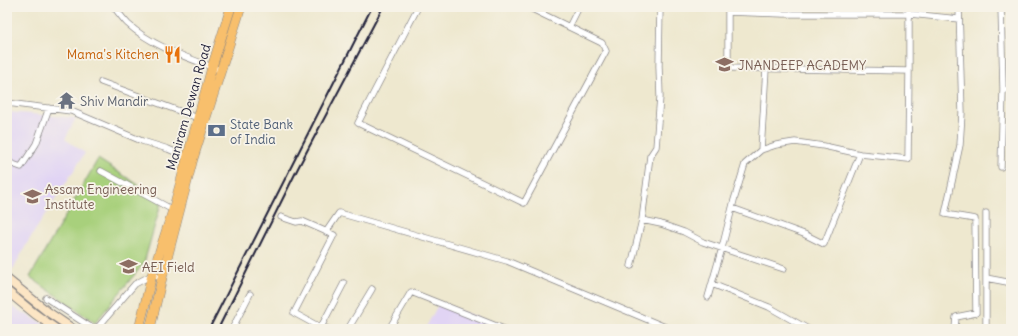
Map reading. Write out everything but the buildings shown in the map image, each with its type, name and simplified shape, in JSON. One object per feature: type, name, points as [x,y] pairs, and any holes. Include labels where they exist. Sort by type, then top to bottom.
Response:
[{"type":"main road","name":"Maniram Dewan Road","points":[[139,329],[152,275],[190,158],[216,68],[231,7]]},
{"type":"main road","name":"Maniram Dewan Road","points":[[150,329],[198,118],[216,68],[241,7]]},
{"type":"main road","points":[[7,279],[48,312],[73,329]]},
{"type":"main road","points":[[7,291],[56,329]]},
{"type":"street","points":[[114,7],[128,24],[153,42],[187,58],[216,68]]},
{"type":"street","points":[[418,7],[358,123],[524,203],[606,51],[602,43],[528,7]]},
{"type":"street","points":[[569,27],[579,7]]},
{"type":"street","points":[[631,266],[642,220],[650,156],[656,146],[660,97],[660,7]]},
{"type":"street","points":[[784,7],[784,14]]},
{"type":"street","points":[[835,7],[835,14]]},
{"type":"street","points":[[708,297],[745,164],[761,150],[776,144],[795,142],[824,146],[860,154],[908,159],[910,7]]},
{"type":"street","points":[[955,329],[956,317],[976,313],[975,219],[945,214],[960,145],[962,113],[959,7]]},
{"type":"street","points":[[1001,7],[1003,89],[1001,167]]},
{"type":"street","points":[[909,71],[732,68],[728,65],[728,9],[784,14],[910,14],[959,19]]},
{"type":"street","points":[[761,150],[766,69]]},
{"type":"street","points":[[101,82],[198,118]]},
{"type":"street","points":[[1003,89],[1011,90]]},
{"type":"street","points":[[7,103],[71,111],[142,141],[190,158]]},
{"type":"street","points":[[7,162],[21,167],[36,144],[49,108]]},
{"type":"street","points":[[732,208],[804,234],[824,244],[860,154]]},
{"type":"street","points":[[101,171],[173,210]]},
{"type":"street","points":[[326,232],[339,213],[507,261],[670,329]]},
{"type":"street","points":[[986,213],[986,329]]},
{"type":"street","points":[[281,216],[296,222],[302,221],[334,235],[294,313],[317,327],[328,329]]},
{"type":"street","points":[[642,220],[661,224],[684,232],[703,242],[784,269]]},
{"type":"street","points":[[46,298],[89,326],[95,328],[99,326],[135,284],[152,275],[162,278]]},
{"type":"street","points":[[986,278],[1011,284]]},
{"type":"street","points":[[317,327],[344,283]]},
{"type":"street","points":[[712,284],[769,307],[808,329]]},
{"type":"street","points":[[348,329],[372,289]]},
{"type":"street","points":[[389,329],[411,292],[504,329]]},
{"type":"street","points":[[232,329],[250,294]]},
{"type":"shaded area","name":"Assam Engineering Institute","points":[[7,112],[76,118],[65,139],[85,153],[29,240],[13,269],[7,266]]},
{"type":"shaded area","points":[[439,303],[509,329],[425,329]]},
{"type":"shaded area","points":[[7,304],[42,323],[51,329],[7,329]]},
{"type":"green space","points":[[98,159],[162,200],[144,263],[95,323],[30,277]]},
{"type":"railway","points":[[209,329],[372,7]]},
{"type":"railway","points":[[218,329],[298,168],[383,7]]},
{"type":"place","name":"Mama's Kitchen","points":[[172,54]]},
{"type":"place","name":"JNANDEEP ACADEMY","points":[[725,65]]},
{"type":"place","name":"Shiv Mandir","points":[[67,101]]},
{"type":"place","name":"State Bank of India","points":[[217,131]]},
{"type":"place","name":"Assam Engineering Institute","points":[[32,196]]},
{"type":"place","name":"AEI Field","points":[[129,267]]}]
